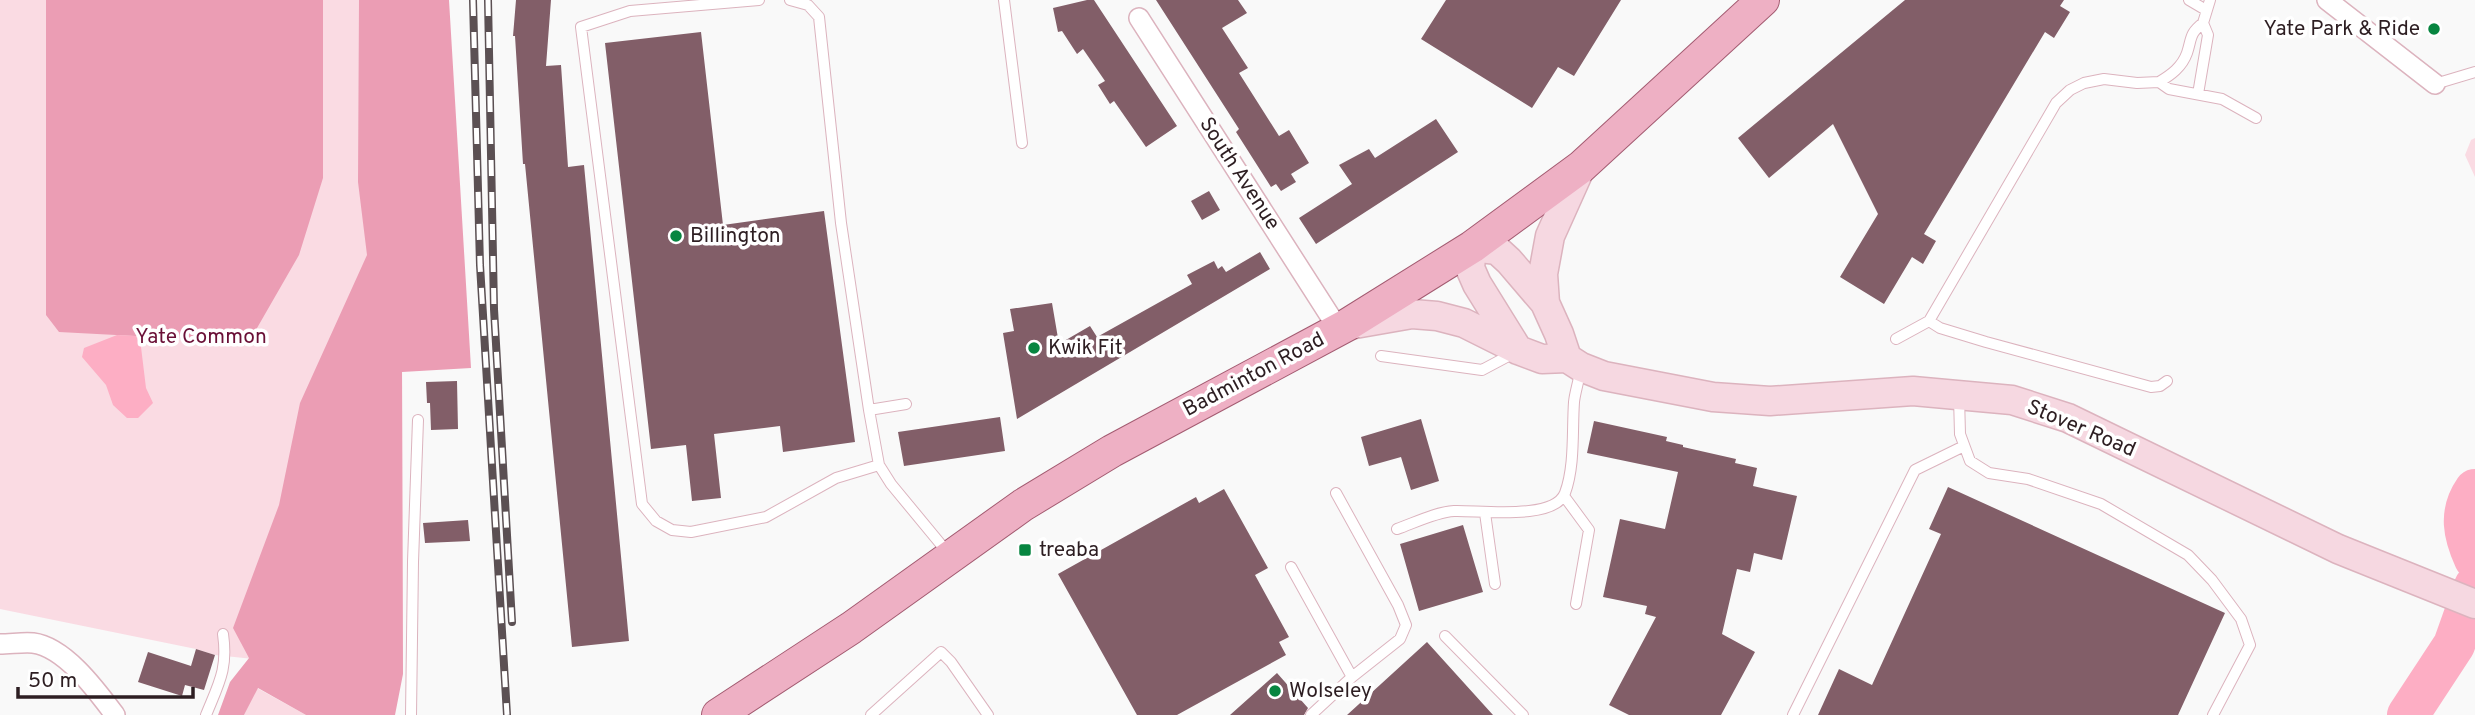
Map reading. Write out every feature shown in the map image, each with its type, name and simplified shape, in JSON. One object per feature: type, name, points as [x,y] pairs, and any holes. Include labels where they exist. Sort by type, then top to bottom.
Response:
[{"type":"main road","name":"Badminton Road","points":[[718,715],[851,628],[1023,505],[1112,452],[1343,328],[1472,247],[1581,167],[1763,0]]},
{"type":"main road","points":[[1545,303],[1543,274],[1550,236],[1581,167]]},
{"type":"main road","points":[[1518,350],[1477,285],[1470,268],[1472,247],[1497,250],[1509,261],[1545,303],[1574,363]]},
{"type":"main road","name":"Stover Road","points":[[1343,328],[1412,314],[1437,316],[1464,323],[1542,359],[1574,363],[1604,376],[1713,397],[1770,401],[1913,391],[1959,393],[2012,400],[2068,418],[2303,533],[2475,604]]},
{"type":"street","points":[[2327,0],[2435,84]]},
{"type":"street","name":"South Avenue","points":[[1139,18],[1343,328]]},
{"type":"street","points":[[0,644],[34,643],[52,648],[71,663],[115,715]]},
{"type":"lane","points":[[759,0],[630,10],[581,27],[642,504],[656,520],[673,530],[691,532],[766,517],[836,478],[879,466]]},
{"type":"lane","points":[[790,0],[808,5],[819,17],[841,223],[879,466],[950,556]]},
{"type":"lane","points":[[1004,0],[1022,143]]},
{"type":"lane","points":[[1896,339],[1928,321],[2056,103],[2070,90],[2084,83],[2104,79],[2137,83],[2159,82],[2179,68],[2186,55],[2192,32],[2203,23],[2208,5],[2189,0]]},
{"type":"lane","points":[[2198,94],[2208,36],[2203,23]]},
{"type":"lane","points":[[2435,84],[2475,72]]},
{"type":"lane","points":[[2159,82],[2169,89],[2222,99],[2256,118]]},
{"type":"lane","points":[[1928,321],[1941,328],[1986,342],[2151,387],[2167,382]]},
{"type":"lane","points":[[1381,356],[1482,370],[1518,350]]},
{"type":"lane","points":[[1397,529],[1451,511],[1485,513],[1546,509],[1558,503],[1564,496],[1569,477],[1574,363]]},
{"type":"lane","points":[[1959,393],[1960,434],[1970,461],[1989,473],[2028,479],[2101,504],[2188,555],[2212,580],[2241,619],[2250,645],[2213,715]]},
{"type":"lane","points":[[869,410],[906,404]]},
{"type":"lane","points":[[411,715],[418,420]]},
{"type":"lane","points":[[1793,715],[1915,470],[1964,446]]},
{"type":"lane","points":[[1311,715],[1352,677],[1400,639],[1406,625],[1398,605],[1336,493]]},
{"type":"lane","points":[[1564,496],[1588,530],[1576,604]]},
{"type":"lane","points":[[1485,513],[1495,584]]},
{"type":"lane","points":[[1291,567],[1352,677]]},
{"type":"lane","points":[[206,715],[223,673],[226,656],[223,634]]},
{"type":"lane","points":[[1445,636],[1523,715]]},
{"type":"lane","points":[[871,715],[941,652],[988,715]]},
{"type":"green space","name":"Yate Common","points":[[0,0],[401,0],[403,674],[215,655],[0,609]]},
{"type":"green space","points":[[46,0],[323,0],[323,178],[299,255],[249,342],[59,332],[46,315]]},
{"type":"green space","points":[[359,0],[449,0],[471,368],[402,372],[403,674],[395,715],[306,715],[258,688],[244,715],[218,715],[230,682],[249,658],[233,628],[279,505],[300,403],[367,255],[358,182]]},
{"type":"green space","points":[[2475,138],[2475,177],[2465,155],[2471,140]]},
{"type":"green space","points":[[257,688],[306,715],[244,715]]},
{"type":"shaded area","points":[[117,335],[136,336],[141,347],[146,388],[153,403],[138,418],[127,418],[113,405],[106,385],[82,357],[84,348]]},
{"type":"building","points":[[516,0],[551,0],[546,66],[561,65],[568,167],[584,165],[629,641],[572,647],[523,164],[513,36]]},
{"type":"building","points":[[1094,0],[1177,126],[1146,147],[1114,101],[1110,104],[1098,85],[1105,81],[1083,49],[1077,54],[1062,31],[1058,32],[1053,8]]},
{"type":"building","points":[[1156,0],[1238,0],[1247,13],[1222,28],[1248,68],[1239,73],[1279,136],[1289,130],[1309,163],[1291,174],[1296,182],[1281,191],[1276,184],[1271,187],[1236,132],[1239,129]]},
{"type":"building","points":[[1446,0],[1621,0],[1574,76],[1558,67],[1532,108],[1421,39]]},
{"type":"building","points":[[1905,0],[2064,0],[2060,6],[2070,12],[2054,38],[2045,32],[1924,234],[1936,241],[1923,264],[1912,257],[1884,304],[1840,277],[1878,214],[1833,124],[1769,178],[1738,138]]},
{"type":"building","name":"Billington","points":[[701,32],[723,225],[824,211],[855,442],[783,452],[780,426],[714,434],[721,498],[692,501],[686,445],[651,449],[605,43]]},
{"type":"building","points":[[1436,119],[1458,152],[1316,244],[1299,218],[1352,184],[1339,165],[1369,149],[1375,158]]},
{"type":"building","points":[[1209,191],[1220,210],[1202,220],[1191,201]]},
{"type":"building","points":[[1260,252],[1270,269],[1017,419],[1003,333],[1014,331],[1010,309],[1052,303],[1059,344],[1090,326],[1097,337],[1192,284],[1187,275],[1214,261],[1218,269],[1222,266],[1226,272]]},
{"type":"building","points":[[457,381],[458,429],[431,430],[426,382]]},
{"type":"building","points":[[1000,417],[1005,451],[904,466],[898,432]]},
{"type":"building","points":[[1421,419],[1439,481],[1411,490],[1401,457],[1369,466],[1361,437]]},
{"type":"building","points":[[1594,421],[1667,437],[1666,441],[1683,447],[1736,459],[1735,463],[1757,468],[1753,486],[1797,496],[1782,560],[1754,553],[1750,572],[1737,569],[1722,634],[1755,652],[1721,715],[1629,715],[1609,705],[1656,617],[1645,614],[1647,606],[1603,597],[1620,519],[1665,529],[1678,472],[1587,453]]},
{"type":"building","points":[[1948,487],[2225,613],[2178,715],[1818,715],[1839,669],[1872,685],[1941,534],[1929,529]]},
{"type":"building","points":[[1224,489],[1268,568],[1255,575],[1289,637],[1279,642],[1286,655],[1177,715],[1137,715],[1058,574],[1196,497],[1199,503]]},
{"type":"building","points":[[468,520],[470,541],[425,543],[423,523]]},
{"type":"building","points":[[1463,525],[1483,592],[1419,611],[1400,544]]},
{"type":"building","points":[[1427,642],[1493,715],[1347,715]]},
{"type":"building","points":[[196,649],[215,655],[204,690],[185,685],[182,696],[138,682],[148,652],[191,666]]},
{"type":"building","name":"Wolseley","points":[[1277,673],[1308,708],[1304,715],[1230,715]]},
{"type":"waterway","points":[[2475,490],[2465,516],[2466,533],[2475,559]]},
{"type":"waterway","points":[[2408,715],[2454,645],[2475,586]]},
{"type":"railway","points":[[473,0],[480,265],[507,715]]},
{"type":"railway","points":[[488,0],[494,309],[512,622]]},
{"type":"place","name":"Yate Park & Ride","points":[[2434,29]]},
{"type":"place","name":"Billington","points":[[676,236]]},
{"type":"place","name":"Kwik Fit","points":[[1034,348]]},
{"type":"place","name":"treaba","points":[[1025,550]]},
{"type":"place","name":"Wolseley","points":[[1275,691]]}]
